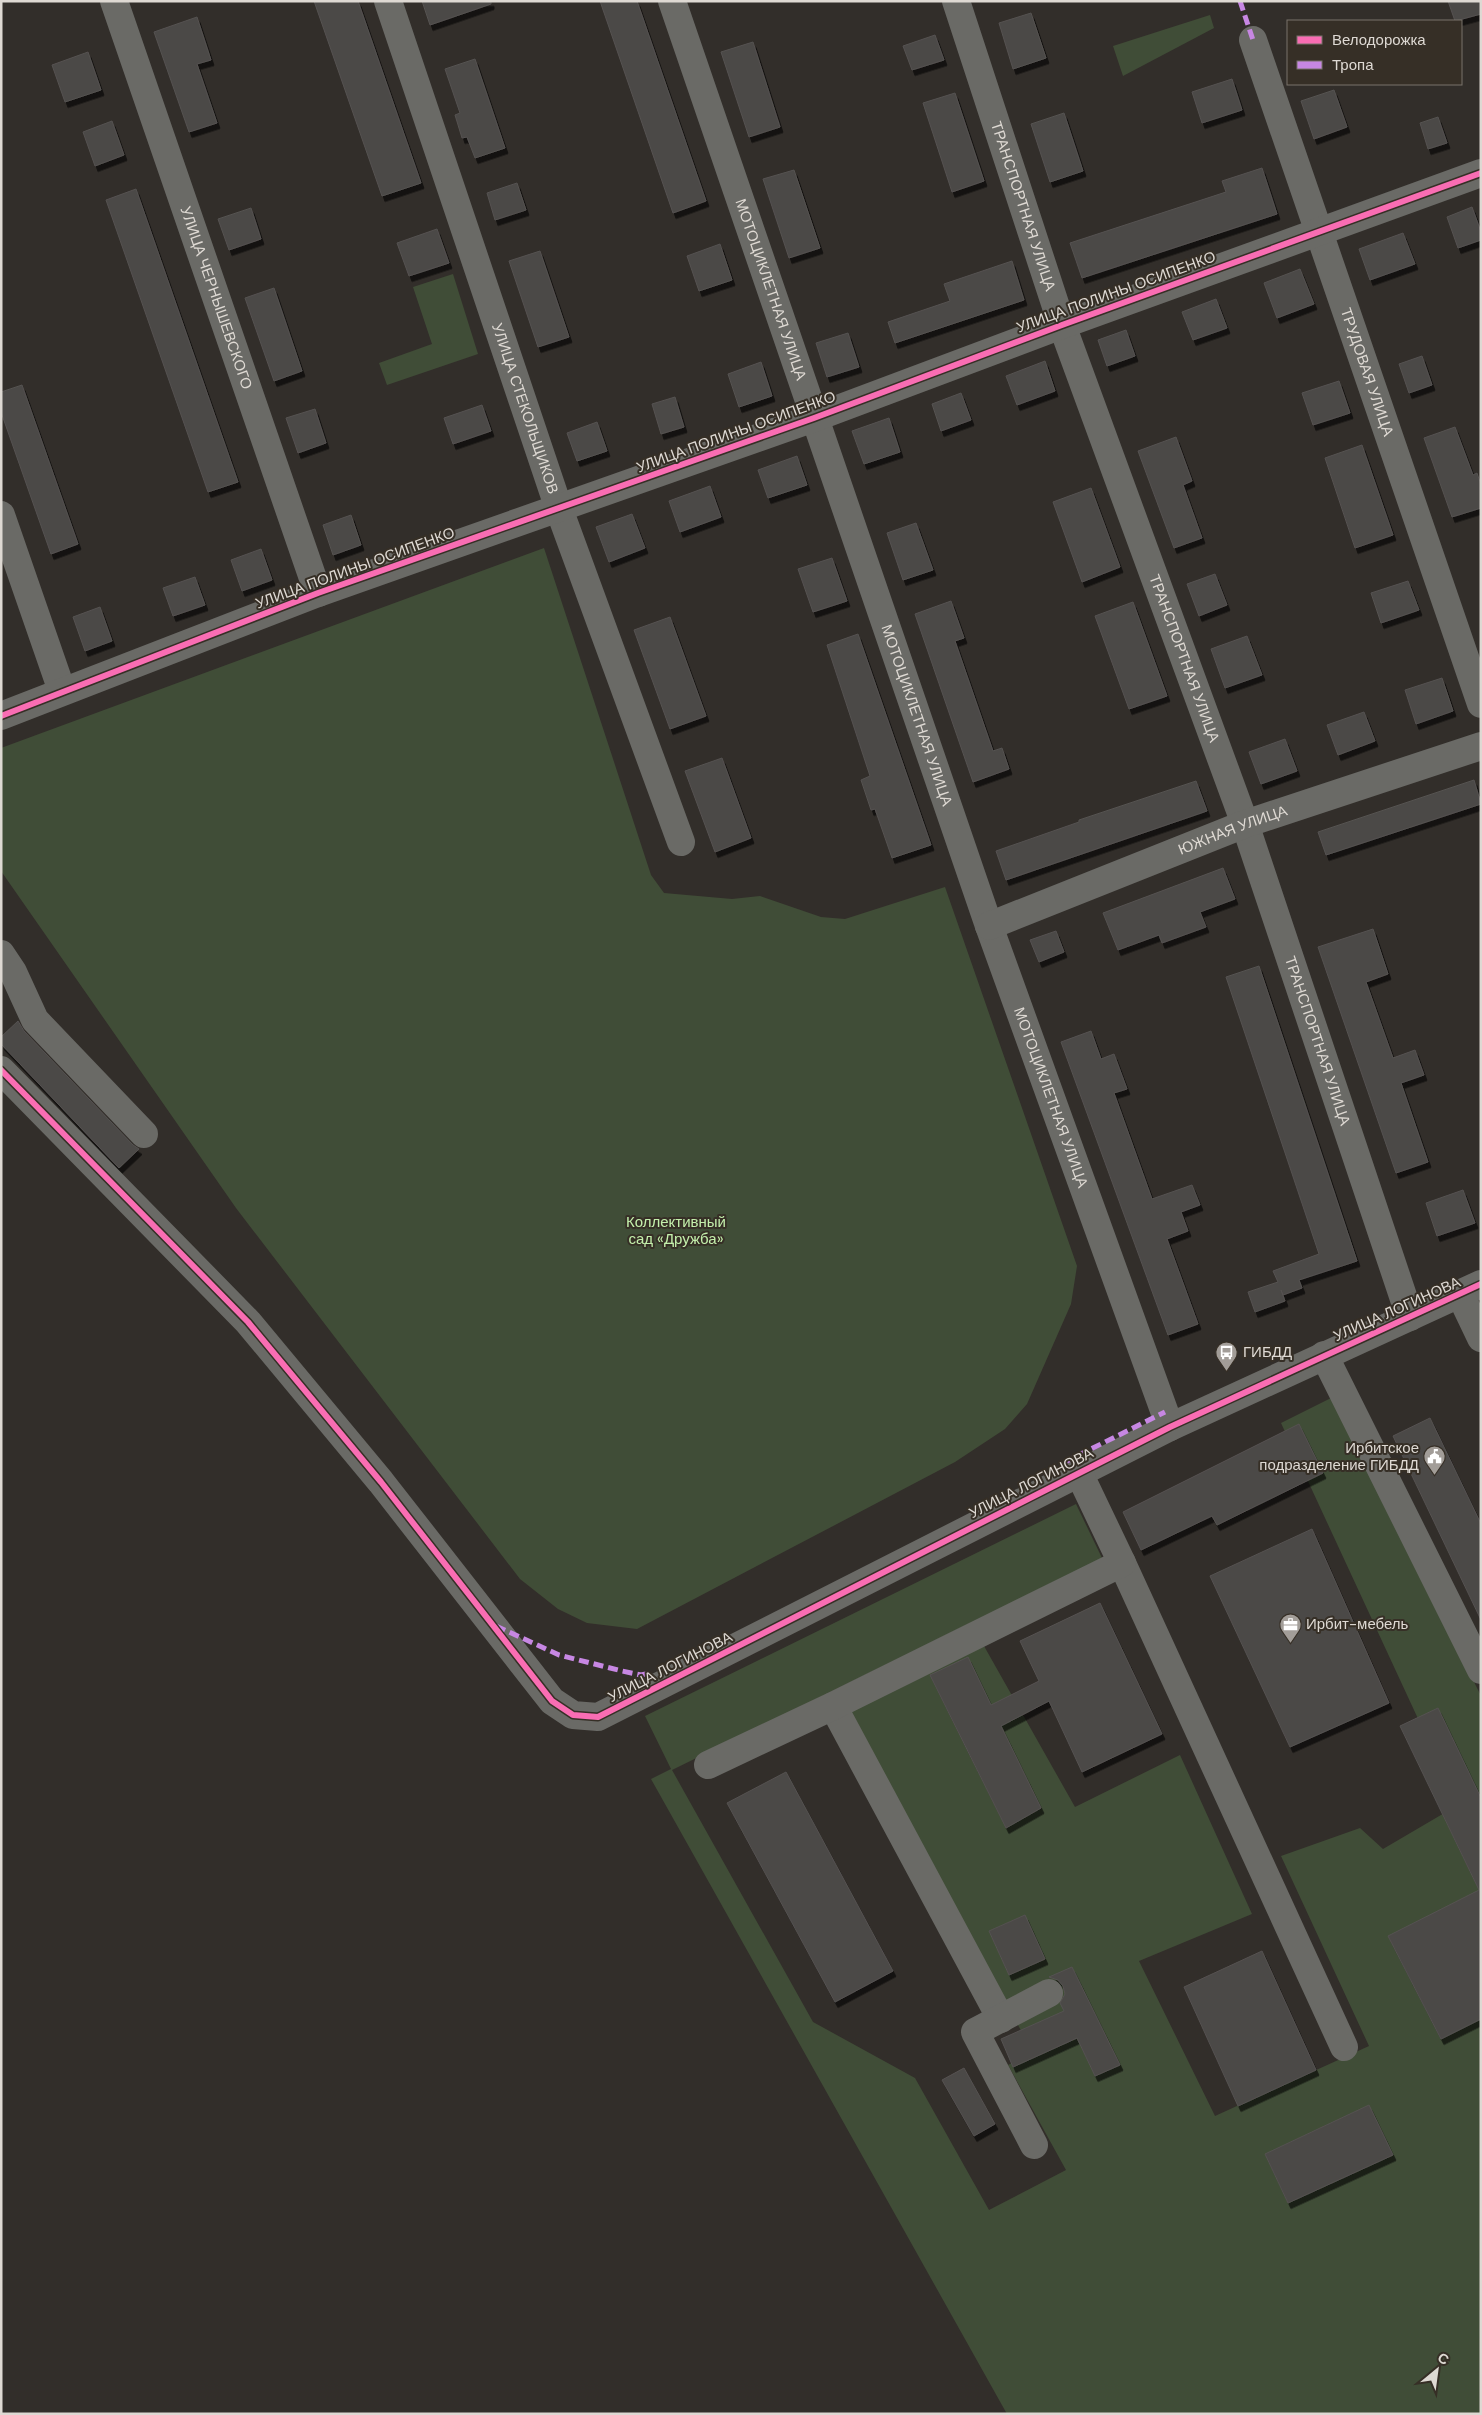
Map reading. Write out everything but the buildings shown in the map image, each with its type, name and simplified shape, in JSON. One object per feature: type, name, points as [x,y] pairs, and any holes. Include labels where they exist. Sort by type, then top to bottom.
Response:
[{"type":"street","name":"УЛИЦА ЧЕРНЫШЕВСКОГО","points":[[114,1],[318,593]]},
{"type":"street","name":"УЛИЦА СТЕКОЛЬЩИКОВ","points":[[388,1],[559,509],[681,842]]},
{"type":"street","name":"МОТОЦИКЛЕТНАЯ УЛИЦА","points":[[672,1],[989,926],[1170,1427]]},
{"type":"street","name":"ТРАНСПОРТНАЯ УЛИЦА","points":[[956,1],[1062,324],[1245,824],[1410,1317]]},
{"type":"street","name":"ТРУДОВАЯ УЛИЦА","points":[[1253,40],[1481,704]]},
{"type":"street","name":"УЛИЦА ПОЛИНЫ ОСИПЕНКО","points":[[1,716],[318,593],[814,418],[1062,324],[1481,173]]},
{"type":"street","points":[[1,515],[62,691]]},
{"type":"street","name":"ЮЖНАЯ УЛИЦА","points":[[989,926],[1245,824],[1481,746]]},
{"type":"street","points":[[1,954],[13,972],[35,1020],[144,1134]]},
{"type":"street","name":"УЛИЦА ЛОГИНОВА","points":[[1,1070],[248,1322],[381,1482],[552,1702],[574,1715],[598,1717],[1170,1427],[1470,1289]]},
{"type":"street","points":[[1470,1289],[1481,1338]]},
{"type":"street","points":[[1324,1355],[1481,1670]]},
{"type":"street","points":[[1079,1473],[1344,2047]]},
{"type":"street","points":[[708,1765],[833,1706],[1122,1563]]},
{"type":"street","points":[[833,1706],[1000,2019]]},
{"type":"street","points":[[1034,2145],[975,2032],[1049,1993]]},
{"type":"green space","points":[[1210,15],[1214,28],[1123,76],[1113,46]]},
{"type":"green space","points":[[453,274],[478,354],[387,385],[379,363],[432,344],[413,287]]},
{"type":"green space","name":"Коллективный сад «Дружба»","points":[[544,548],[651,875],[664,893],[732,899],[760,896],[821,917],[845,919],[945,887],[1077,1266],[1071,1304],[1027,1404],[1005,1429],[955,1462],[637,1629],[587,1623],[558,1609],[520,1579],[236,1208],[1,871],[1,748]]},
{"type":"green space","points":[[1333,1397],[1481,1696],[1481,2414],[1007,2414],[651,1779],[671,1769],[645,1716],[1076,1504],[1102,1558],[672,1770],[813,2022],[915,2078],[989,2210],[1066,2170],[1008,2065],[1033,2052],[844,1714],[984,1646],[1075,1807],[1180,1755],[1252,1914],[1139,1961],[1215,2116],[1369,2046],[1281,1856],[1360,1828],[1383,1849],[1458,1805],[1281,1423]]},
{"type":"marked path","points":[[1240,1],[1253,40]]},
{"type":"marked path","points":[[1065,1462],[1165,1412]]},
{"type":"marked path","points":[[496,1626],[559,1655],[641,1675],[650,1673]]},
{"type":"cycle path","points":[[1,716],[318,593],[814,418],[1062,325],[1481,173]]},
{"type":"cycle path","points":[[1,1070],[248,1322],[381,1482],[552,1701],[573,1715],[598,1717],[1170,1427],[1481,1284]]},
{"type":"place","name":"ГИБДД","points":[[1227,1371]]},
{"type":"place","name":"Ирбитское подразделение ГИБДД","points":[[1435,1476]]},
{"type":"place","name":"Ирбит-мебель","points":[[1290,1643]]}]
